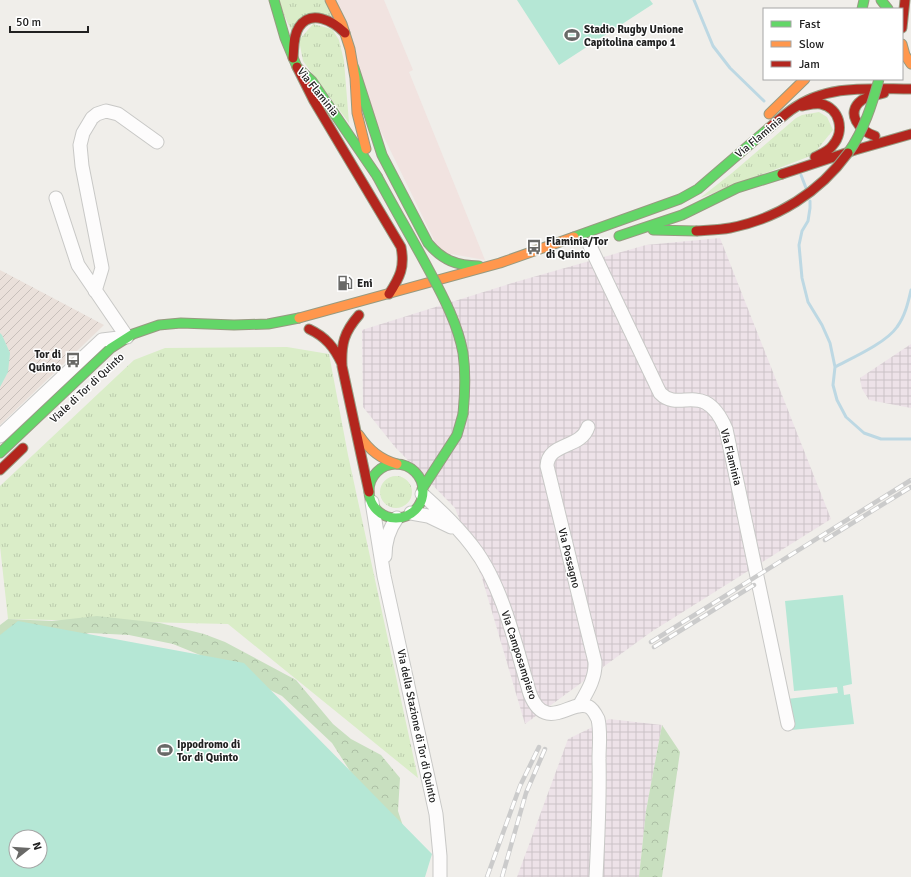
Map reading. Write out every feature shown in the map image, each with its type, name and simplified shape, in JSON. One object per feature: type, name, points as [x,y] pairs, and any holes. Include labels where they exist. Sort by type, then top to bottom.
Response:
[{"type":"main road","name":"Via Flaminia","points":[[274,0],[285,38],[295,63],[312,81],[377,176],[439,288],[456,324],[465,362],[466,389],[464,414],[457,435],[422,492]]},
{"type":"main road","name":"Via Flaminia","points":[[330,0],[341,19],[346,33],[354,68],[357,115],[377,176]]},
{"type":"main road","points":[[881,0],[887,8]]},
{"type":"main road","points":[[903,14],[904,0]]},
{"type":"main road","points":[[346,33],[329,20],[316,18],[308,20],[302,24],[296,33],[295,63],[314,101],[400,247],[404,261],[402,274],[389,294]]},
{"type":"main road","points":[[903,48],[905,55],[911,64]]},
{"type":"main road","points":[[354,68],[382,155],[428,243],[440,257],[452,263],[464,266],[491,266]]},
{"type":"main road","points":[[762,120],[803,80]]},
{"type":"main road","points":[[633,230],[696,231],[732,227],[768,217],[791,206],[818,187],[842,162],[855,144],[870,111],[879,80]]},
{"type":"main road","name":"Via Flaminia","points":[[389,294],[491,266],[680,199],[698,189],[791,110],[815,97],[840,90],[866,88],[911,89]]},
{"type":"main road","points":[[898,138],[867,134],[858,126],[855,112],[859,103],[866,98],[901,89]]},
{"type":"main road","points":[[791,110],[808,105],[821,104],[833,110],[840,123],[840,132],[833,146],[800,168]]},
{"type":"main road","points":[[733,159],[749,133]]},
{"type":"main road","points":[[612,238],[633,230],[669,220],[737,188],[911,134]]},
{"type":"main road","points":[[430,296],[452,290]]},
{"type":"main road","name":"Viale di Tor di Quinto","points":[[0,453],[99,359],[127,337],[151,327],[173,324],[254,325],[274,323],[324,312],[389,294]]},
{"type":"main road","points":[[342,366],[344,335],[351,324],[362,314],[345,319]]},
{"type":"main road","points":[[298,332],[323,325]]},
{"type":"main road","points":[[309,329],[330,342],[342,366],[370,497],[376,509],[382,514],[397,518],[411,513],[420,503],[422,492],[419,478],[413,471],[401,465],[384,460],[373,453],[364,443],[356,429]]},
{"type":"main road","points":[[0,470],[29,443]]},
{"type":"main road","points":[[370,497],[371,480],[378,471],[389,465],[426,464],[445,456]]},
{"type":"street","points":[[95,291],[102,268],[82,166],[80,144],[83,133],[92,118],[97,114],[106,111],[118,114],[157,142]]},
{"type":"street","points":[[56,198],[78,265],[127,337]]},
{"type":"street","name":"Via Flaminia","points":[[590,246],[660,393],[668,399],[699,399],[704,401],[720,416],[726,429],[788,724]]},
{"type":"street","name":"Viale di Tor di Quinto","points":[[0,436],[102,340],[127,337]]},
{"type":"street","name":"Via Possagno","points":[[579,706],[592,682],[595,662],[547,466],[547,460],[552,452],[582,437],[588,427]]},
{"type":"street","name":"Via Camposampiero","points":[[422,492],[473,546],[485,564],[505,613],[534,702],[544,712],[552,713],[579,706]]},
{"type":"street","name":"Via della Stazione di Tor di Quinto","points":[[370,497],[384,576],[436,814],[440,856],[440,877]]},
{"type":"street","name":"Via Camposampiero","points":[[411,513],[428,516],[458,530]]},
{"type":"street","name":"Via della Stazione di Tor di Quinto","points":[[384,576],[386,540],[397,518]]},
{"type":"street","points":[[579,706],[588,706],[593,710],[597,717],[599,727],[600,779],[596,877]]},
{"type":"shaded area","points":[[334,0],[384,0],[413,70],[409,72],[485,260],[440,252],[374,117]]},
{"type":"shaded area","points":[[720,238],[831,519],[651,632],[525,724],[482,578],[455,508],[395,447],[363,407],[362,330],[512,283],[646,245]]},
{"type":"shaded area","points":[[0,270],[104,325],[0,425]]},
{"type":"shaded area","points":[[911,344],[911,408],[869,400],[862,389],[860,378]]},
{"type":"shaded area","points":[[609,719],[662,725],[646,811],[639,877],[517,877],[568,739]]},
{"type":"green space","points":[[277,0],[324,0],[333,15],[291,30]]},
{"type":"green space","name":"Stadio Rugby Unione Capitolina campo 1","points":[[517,0],[650,0],[653,4],[559,65]]},
{"type":"green space","points":[[313,24],[332,29],[339,40],[344,61],[349,123],[303,61],[299,40]]},
{"type":"green space","points":[[819,112],[827,117],[833,130],[813,155],[700,198],[732,173],[796,118],[802,115]]},
{"type":"green space","points":[[0,333],[10,353],[8,372],[0,387]]},
{"type":"green space","points":[[287,347],[329,354],[348,455],[418,778],[228,624],[8,619],[0,546],[0,486],[134,360],[165,348]]},
{"type":"green space","points":[[396,476],[405,479],[409,483],[412,492],[409,501],[405,505],[396,508],[387,505],[383,501],[380,492],[383,483],[387,479]]},
{"type":"green space","points":[[843,595],[852,684],[843,686],[844,695],[850,694],[854,724],[791,730],[787,699],[838,693],[837,687],[794,691],[785,601]]},
{"type":"green space","points":[[97,616],[160,623],[204,634],[225,642],[296,680],[333,724],[351,739],[381,755],[400,778],[398,811],[405,832],[365,800],[350,771],[332,743],[282,696],[200,655],[173,644],[129,635],[90,633],[16,646],[0,652],[0,625],[8,619],[52,621]]},
{"type":"green space","name":"Ippodromo di Tor di Quinto","points":[[18,621],[244,663],[432,854],[425,877],[0,877],[0,635]]},
{"type":"green space","points":[[662,725],[680,752],[662,877],[639,877],[646,811]]},
{"type":"waterway","points":[[694,0],[713,46],[730,68],[764,101]]},
{"type":"waterway","points":[[801,175],[806,188]]},
{"type":"waterway","points":[[810,201],[808,221],[802,231],[799,245],[802,278],[808,302],[822,325],[830,343],[835,367],[833,385],[837,400],[846,417],[864,433],[881,439],[911,439]]},
{"type":"waterway","points":[[835,367],[868,350],[892,333],[900,323],[904,314],[911,290]]},
{"type":"railway","points":[[651,642],[911,480]]},
{"type":"railway","points":[[825,540],[911,487]]},
{"type":"railway","points":[[654,647],[754,585]]},
{"type":"railway","points":[[487,877],[520,786],[539,747]]},
{"type":"railway","points":[[502,877],[526,793],[545,749]]},
{"type":"traffic: fast","points":[[274,0],[285,38],[297,67],[312,81],[377,176]]},
{"type":"traffic: fast","points":[[862,8],[864,0]]},
{"type":"traffic: fast","points":[[881,0],[887,8]]},
{"type":"traffic: fast","points":[[354,68],[382,155],[428,243],[439,254],[450,261],[464,265],[479,266]]},
{"type":"traffic: fast","points":[[848,153],[859,135],[867,117],[879,80]]},
{"type":"traffic: fast","points":[[574,237],[680,199],[698,189],[769,128]]},
{"type":"traffic: fast","points":[[619,236],[682,215],[737,188],[782,174]]},
{"type":"traffic: fast","points":[[377,176],[435,282],[458,332],[464,361],[465,384],[463,414]]},
{"type":"traffic: fast","points":[[653,230],[696,231]]},
{"type":"traffic: fast","points":[[0,453],[111,348],[133,334],[159,325],[181,323],[234,325],[268,324],[299,318]]},
{"type":"traffic: fast","points":[[422,489],[457,435],[463,414]]},
{"type":"traffic: fast","points":[[396,464],[406,466],[415,472],[421,481],[423,491],[421,501],[415,510],[406,516],[396,518],[386,516],[377,510],[371,501],[369,491],[371,481],[377,472],[386,466],[396,464]]},
{"type":"traffic: slow","points":[[330,0],[342,24],[350,49],[355,78],[357,113],[366,149]]},
{"type":"traffic: slow","points":[[903,48],[905,55],[911,64]]},
{"type":"traffic: slow","points":[[769,114],[804,80]]},
{"type":"traffic: slow","points":[[299,318],[500,263],[574,237]]},
{"type":"traffic: slow","points":[[359,435],[375,453],[397,464]]},
{"type":"traffic: jam","points":[[903,19],[905,0]]},
{"type":"traffic: jam","points":[[293,58],[294,42],[297,31],[304,22],[310,19],[316,18],[328,21],[345,33]]},
{"type":"traffic: jam","points":[[297,67],[314,101],[401,247],[401,272],[389,294]]},
{"type":"traffic: jam","points":[[769,128],[791,110],[804,102],[833,92],[864,89],[911,89]]},
{"type":"traffic: jam","points":[[875,136],[869,134],[860,126],[854,116],[854,110],[862,100],[884,93]]},
{"type":"traffic: jam","points":[[802,106],[812,104],[827,106],[833,110],[839,121],[839,133],[837,139],[829,149],[815,157]]},
{"type":"traffic: jam","points":[[782,174],[855,150],[911,134]]},
{"type":"traffic: jam","points":[[696,231],[730,228],[747,224],[781,211],[796,202],[824,180],[848,153]]},
{"type":"traffic: jam","points":[[359,315],[350,327],[344,339],[342,366],[369,492]]},
{"type":"traffic: jam","points":[[309,329],[320,335],[329,343],[336,352],[342,364]]},
{"type":"traffic: jam","points":[[0,470],[23,448]]},
{"type":"place","name":"Stadio Rugby Unione Capitolina campo 1","points":[[572,35]]},
{"type":"place","name":"Flaminia/Tor di Quinto","points":[[534,247]]},
{"type":"place","name":"Eni","points":[[345,283]]},
{"type":"place","name":"Tor di Quinto","points":[[73,360]]},
{"type":"place","name":"Ippodromo di Tor di Quinto","points":[[165,750]]}]
